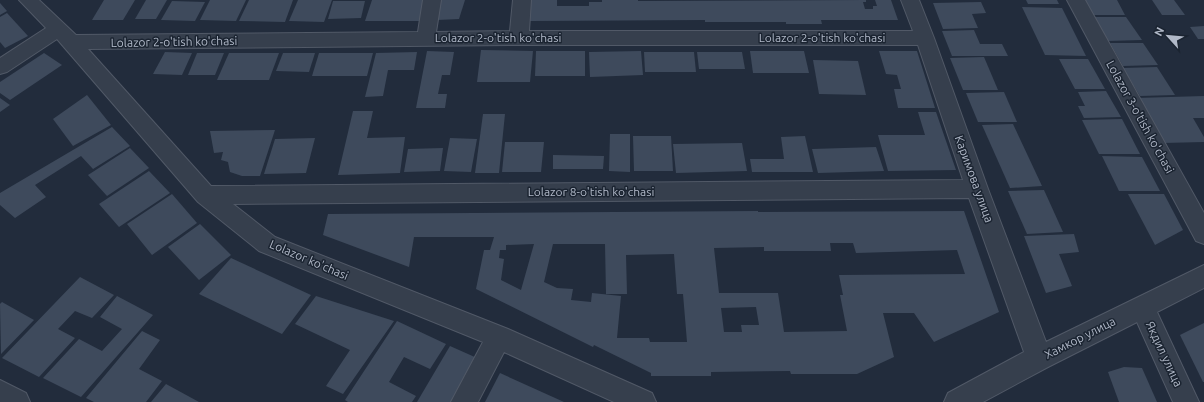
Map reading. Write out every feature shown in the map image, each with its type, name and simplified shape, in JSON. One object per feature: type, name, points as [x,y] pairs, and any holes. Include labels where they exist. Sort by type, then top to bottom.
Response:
[{"type":"street","name":"Lolazor ko'chasi","points":[[28,0],[65,36],[206,195],[267,244],[499,337],[643,402]]},
{"type":"street","points":[[426,39],[432,0]]},
{"type":"street","points":[[519,38],[522,0]]},
{"type":"street","name":"Каримова улица","points":[[910,0],[925,38],[977,189],[1039,358]]},
{"type":"street","name":"Lolazor 3-o'tish ko'chasi","points":[[1076,0],[1204,234]]},
{"type":"street","name":"Lolazor 2-o'tish ko'chasi","points":[[65,36],[426,39],[925,38]]},
{"type":"street","points":[[0,67],[65,36]]},
{"type":"street","name":"Lolazor 8-o'tish ko'chasi","points":[[206,195],[977,189]]},
{"type":"street","name":"Хамкор улица","points":[[957,402],[1039,358],[1204,276]]},
{"type":"street","name":"Якдил улица","points":[[1142,307],[1186,402]]},
{"type":"street","points":[[464,402],[499,337]]},
{"type":"street","points":[[0,393],[18,402]]},
{"type":"building","points":[[104,0],[135,0],[123,20],[92,20]]},
{"type":"building","points":[[146,0],[167,0],[156,19],[135,19]]},
{"type":"building","points":[[210,0],[246,0],[236,21],[200,20]]},
{"type":"building","points":[[249,0],[293,0],[285,22],[239,21]]},
{"type":"building","points":[[298,0],[332,0],[324,22],[289,21]]},
{"type":"building","points":[[372,0],[427,0],[422,21],[365,21]]},
{"type":"building","points":[[440,0],[465,0],[459,19],[437,20]]},
{"type":"building","points":[[531,0],[557,0],[557,6],[589,6],[589,2],[602,2],[602,0],[866,0],[866,2],[863,2],[865,9],[873,9],[873,6],[877,6],[875,0],[891,0],[898,20],[821,20],[822,24],[786,24],[786,22],[705,22],[705,20],[530,21]]},
{"type":"building","points":[[1026,0],[1057,0],[1059,4],[1028,4]]},
{"type":"building","points":[[1082,0],[1117,0],[1125,15],[1091,15]]},
{"type":"building","points":[[1152,0],[1174,0],[1185,15],[1162,15]]},
{"type":"building","points":[[172,1],[205,2],[195,21],[161,20]]},
{"type":"building","points":[[333,1],[365,1],[361,18],[328,19]]},
{"type":"building","points":[[981,2],[986,13],[972,14],[978,28],[943,29],[933,3]]},
{"type":"building","points":[[0,3],[7,11],[0,15]]},
{"type":"building","points":[[1022,7],[1062,8],[1086,56],[1045,55]]},
{"type":"building","points":[[7,13],[28,36],[5,48],[0,42],[0,17]]},
{"type":"building","points":[[1093,17],[1126,17],[1142,40],[1107,41]]},
{"type":"building","points":[[1204,26],[1204,39],[1198,39],[1190,27]]},
{"type":"building","points":[[974,30],[980,44],[1002,44],[1008,56],[952,56],[942,31]]},
{"type":"building","points":[[1110,43],[1143,43],[1158,65],[1123,66]]},
{"type":"building","points":[[481,50],[533,51],[530,82],[477,82]]},
{"type":"building","points":[[427,51],[454,52],[450,75],[442,75],[438,94],[447,94],[445,108],[416,108]]},
{"type":"building","points":[[536,51],[585,51],[585,76],[535,76]]},
{"type":"building","points":[[641,51],[643,75],[590,77],[589,52]]},
{"type":"building","points":[[750,51],[804,51],[809,73],[753,73]]},
{"type":"building","points":[[879,51],[917,51],[935,108],[898,108],[894,89],[901,89],[897,75],[886,74]]},
{"type":"building","points":[[165,52],[192,53],[182,75],[153,74]]},
{"type":"building","points":[[417,52],[414,70],[388,70],[383,96],[365,97],[376,53]]},
{"type":"building","points":[[644,52],[694,52],[696,72],[645,72]]},
{"type":"building","points":[[697,52],[742,52],[745,69],[699,69]]},
{"type":"building","points":[[44,53],[62,65],[10,100],[0,93],[0,82]]},
{"type":"building","points":[[197,53],[224,53],[215,75],[188,75]]},
{"type":"building","points":[[229,53],[279,53],[269,80],[217,80]]},
{"type":"building","points":[[283,53],[315,53],[309,72],[276,71]]},
{"type":"building","points":[[319,53],[373,53],[367,76],[312,76]]},
{"type":"building","points":[[984,57],[998,90],[963,90],[950,58]]},
{"type":"building","points":[[1059,59],[1088,59],[1105,89],[1075,89]]},
{"type":"building","points":[[813,60],[858,61],[866,95],[819,94]]},
{"type":"building","points":[[1157,67],[1175,95],[1140,96],[1123,68]]},
{"type":"building","points":[[1106,91],[1121,117],[1084,118],[1078,106],[1085,106],[1078,92]]},
{"type":"building","points":[[1004,92],[1017,122],[978,122],[966,93]]},
{"type":"building","points":[[87,95],[111,125],[73,146],[53,119]]},
{"type":"building","points":[[1204,96],[1204,118],[1193,118],[1204,137],[1204,142],[1163,143],[1136,98]]},
{"type":"building","points":[[0,98],[10,105],[0,112]]},
{"type":"building","points":[[353,111],[373,111],[367,138],[405,137],[400,173],[338,175]]},
{"type":"building","points":[[918,112],[936,112],[956,170],[888,171],[878,135],[925,135]]},
{"type":"building","points":[[483,114],[505,114],[499,173],[475,173]]},
{"type":"building","points":[[1122,119],[1140,154],[1099,154],[1082,120]]},
{"type":"building","points":[[1013,124],[1042,186],[1010,188],[982,125]]},
{"type":"building","points":[[112,127],[130,146],[93,169],[81,156],[35,185],[46,197],[15,218],[0,205],[0,193]]},
{"type":"building","points":[[275,130],[260,176],[242,176],[230,172],[228,162],[221,160],[223,152],[214,153],[210,131]]},
{"type":"building","points":[[610,134],[630,134],[630,172],[609,171]]},
{"type":"building","points":[[633,136],[671,136],[673,171],[634,171]]},
{"type":"building","points":[[805,136],[813,172],[752,172],[750,159],[784,159],[781,137]]},
{"type":"building","points":[[315,138],[306,173],[264,174],[275,139]]},
{"type":"building","points":[[450,138],[477,139],[471,172],[444,171]]},
{"type":"building","points":[[505,142],[544,142],[541,172],[502,172]]},
{"type":"building","points":[[742,143],[747,171],[676,173],[673,144]]},
{"type":"building","points":[[876,147],[884,171],[818,173],[812,149]]},
{"type":"building","points":[[130,148],[149,168],[107,196],[88,175]]},
{"type":"building","points":[[443,148],[440,171],[404,172],[408,149]]},
{"type":"building","points":[[553,155],[604,156],[603,169],[553,169]]},
{"type":"building","points":[[1102,156],[1142,157],[1160,191],[1119,191]]},
{"type":"building","points":[[149,171],[170,193],[119,227],[99,204]]},
{"type":"building","points":[[1044,190],[1063,232],[1027,234],[1008,191]]},
{"type":"building","points":[[172,194],[197,223],[152,255],[127,224]]},
{"type":"building","points":[[1128,194],[1164,194],[1183,230],[1155,245]]},
{"type":"building","points":[[964,211],[999,312],[934,342],[914,313],[883,313],[894,357],[857,374],[791,374],[790,371],[711,372],[711,376],[651,376],[651,373],[594,345],[593,347],[476,289],[484,250],[490,250],[494,237],[414,237],[409,267],[323,235],[328,214]],"holes":[[[830,243],[853,243],[856,253],[957,250],[965,274],[839,275],[843,295],[840,295],[847,331],[784,332],[778,293],[719,293],[714,248],[764,247],[764,251],[831,251]],[[534,244],[521,290],[501,280],[504,259],[499,258],[500,250],[506,250],[506,245]],[[553,244],[605,244],[606,294],[627,294],[626,255],[674,254],[677,294],[683,294],[687,342],[650,342],[649,338],[617,338],[621,296],[592,293],[591,302],[571,300],[573,289],[557,288],[544,282]],[[756,307],[759,325],[741,325],[742,332],[724,332],[721,308]]]},
{"type":"building","points":[[200,224],[231,255],[199,280],[168,247]]},
{"type":"building","points":[[1074,234],[1079,252],[1059,254],[1072,286],[1046,293],[1024,236]]},
{"type":"building","points":[[231,258],[311,295],[282,334],[199,294]]},
{"type":"building","points":[[80,277],[114,295],[92,318],[75,311],[58,329],[75,338],[39,377],[2,358]]},
{"type":"building","points":[[117,296],[153,315],[81,397],[43,378],[79,339],[102,351],[122,329],[100,317]]},
{"type":"building","points":[[316,296],[394,321],[343,394],[326,386],[350,350],[295,324]]},
{"type":"building","points":[[2,302],[34,320],[1,354],[0,304]]},
{"type":"building","points":[[397,321],[446,344],[430,369],[404,357],[389,382],[416,396],[412,402],[348,402],[345,400]]},
{"type":"building","points":[[1204,323],[1204,382],[1203,382],[1180,335]]},
{"type":"building","points":[[142,331],[160,340],[139,369],[162,381],[146,402],[94,402],[86,398]]},
{"type":"building","points":[[450,346],[477,358],[452,402],[417,402]]},
{"type":"building","points":[[1124,367],[1142,368],[1157,402],[1119,402],[1108,372]]},
{"type":"building","points":[[500,373],[564,402],[485,402]]},
{"type":"building","points":[[166,384],[199,402],[151,402]]}]
